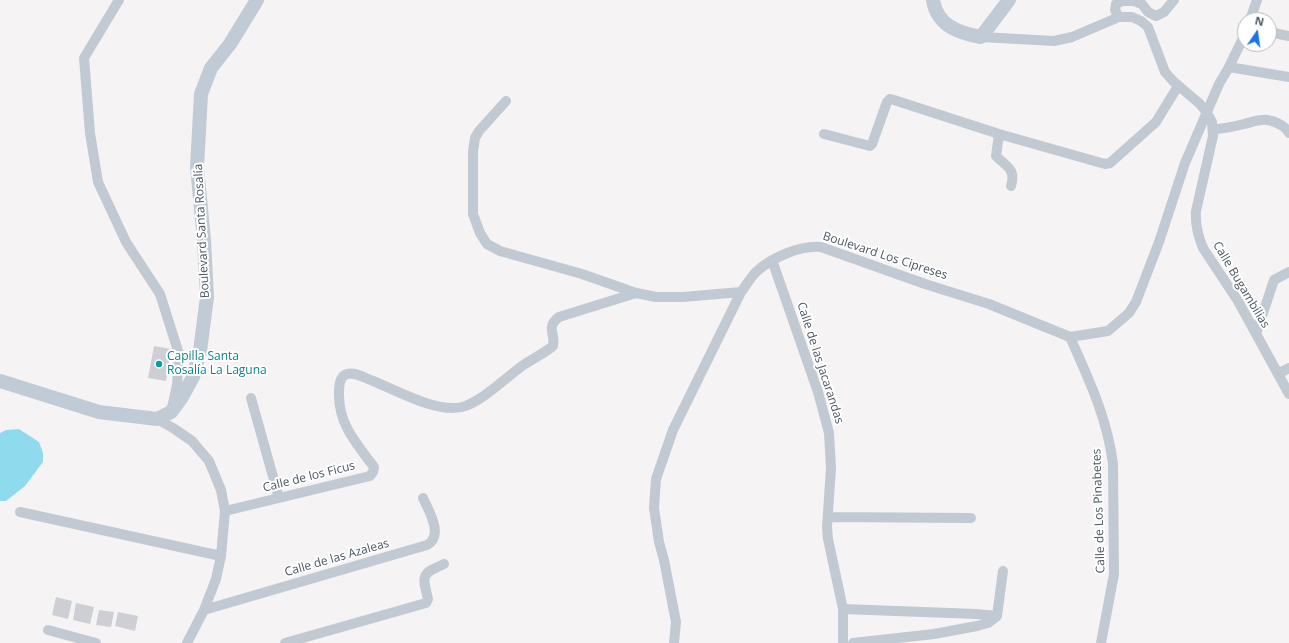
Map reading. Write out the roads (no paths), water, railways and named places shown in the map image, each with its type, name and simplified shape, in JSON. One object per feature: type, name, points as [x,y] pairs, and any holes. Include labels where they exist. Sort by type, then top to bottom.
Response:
[{"type":"street","points":[[119,0],[84,58],[90,133],[98,182],[126,242],[160,294],[179,354],[177,385],[171,412]]},
{"type":"street","name":"Boulevard Santa Rosalía","points":[[157,419],[171,412],[182,397],[193,377],[200,351],[207,297],[204,240],[197,167],[201,94],[211,68],[230,44],[257,0]]},
{"type":"street","points":[[933,0],[934,8],[940,18],[956,30],[982,37],[1054,41],[1077,35],[1119,17],[1132,17],[1141,21],[1148,28],[1165,72],[1178,86],[1200,104],[1207,113]]},
{"type":"street","points":[[982,37],[1009,0]]},
{"type":"street","points":[[1119,17],[1115,10],[1116,4],[1123,1],[1134,1],[1142,4],[1148,12],[1156,16],[1164,12],[1174,0]]},
{"type":"street","points":[[1253,12],[1257,0]]},
{"type":"street","points":[[1277,34],[1289,36]]},
{"type":"street","points":[[1070,337],[1108,331],[1129,312],[1136,302],[1159,242],[1180,176],[1219,84],[1237,50]]},
{"type":"street","points":[[1229,67],[1289,77]]},
{"type":"street","points":[[824,134],[870,146],[887,102],[890,99],[999,134],[1106,164],[1110,163],[1156,122],[1178,86]]},
{"type":"street","points":[[506,101],[478,130],[473,151],[473,214],[480,233],[487,244],[500,251],[582,274],[636,293],[656,297],[683,297],[741,292]]},
{"type":"street","name":"Calle Bugambilias","points":[[1207,113],[1212,122],[1213,136],[1198,197],[1195,222],[1203,248],[1238,301],[1289,394]]},
{"type":"street","points":[[1213,130],[1261,120],[1275,122],[1289,133]]},
{"type":"street","points":[[999,134],[996,156],[1010,169],[1013,179],[1011,186]]},
{"type":"street","name":"Boulevard Los Cipreses","points":[[674,643],[676,622],[664,560],[658,542],[654,508],[656,480],[673,430],[741,292],[755,273],[772,260],[812,246],[821,247],[926,284],[989,304],[1070,337]]},
{"type":"street","name":"Calle de las Jacarandas","points":[[772,260],[818,392],[829,433],[831,468],[828,539],[843,609],[844,643]]},
{"type":"street","points":[[1256,334],[1274,280],[1278,276],[1289,272]]},
{"type":"street","name":"Calle de los Ficus","points":[[225,511],[370,476],[374,467],[348,433],[340,408],[339,384],[342,377],[346,374],[361,376],[433,406],[452,408],[463,407],[477,400],[522,366],[553,346],[554,340],[551,329],[553,322],[559,317],[636,293]]},
{"type":"street","name":"Calle de Los Pinabetes","points":[[1070,337],[1099,403],[1111,447],[1113,464],[1114,574],[1102,643]]},
{"type":"street","points":[[1278,374],[1289,368]]},
{"type":"street","points":[[0,381],[99,412],[157,419],[174,428],[192,442],[209,461],[220,490],[225,511],[221,556],[216,579],[189,642]]},
{"type":"street","points":[[251,398],[279,498]]},
{"type":"street","name":"Calle de las Azaleas","points":[[204,610],[432,543],[435,538],[435,532],[431,517],[423,498]]},
{"type":"street","points":[[20,512],[221,556]]},
{"type":"street","points":[[828,517],[971,518]]},
{"type":"street","points":[[285,643],[426,603],[428,598],[424,583],[425,574],[429,570],[444,564]]},
{"type":"street","points":[[853,643],[934,634],[965,629],[988,623],[997,616],[1003,571]]},
{"type":"street","points":[[843,609],[997,616]]},
{"type":"street","points":[[965,614],[965,629]]},
{"type":"street","points":[[48,630],[96,643]]},
{"type":"water","points":[[19,429],[39,442],[43,453],[43,462],[25,486],[6,501],[0,501],[0,433],[6,430]]},
{"type":"place","name":"Capilla Santa Rosalía La Laguna","points":[[159,364]]}]
